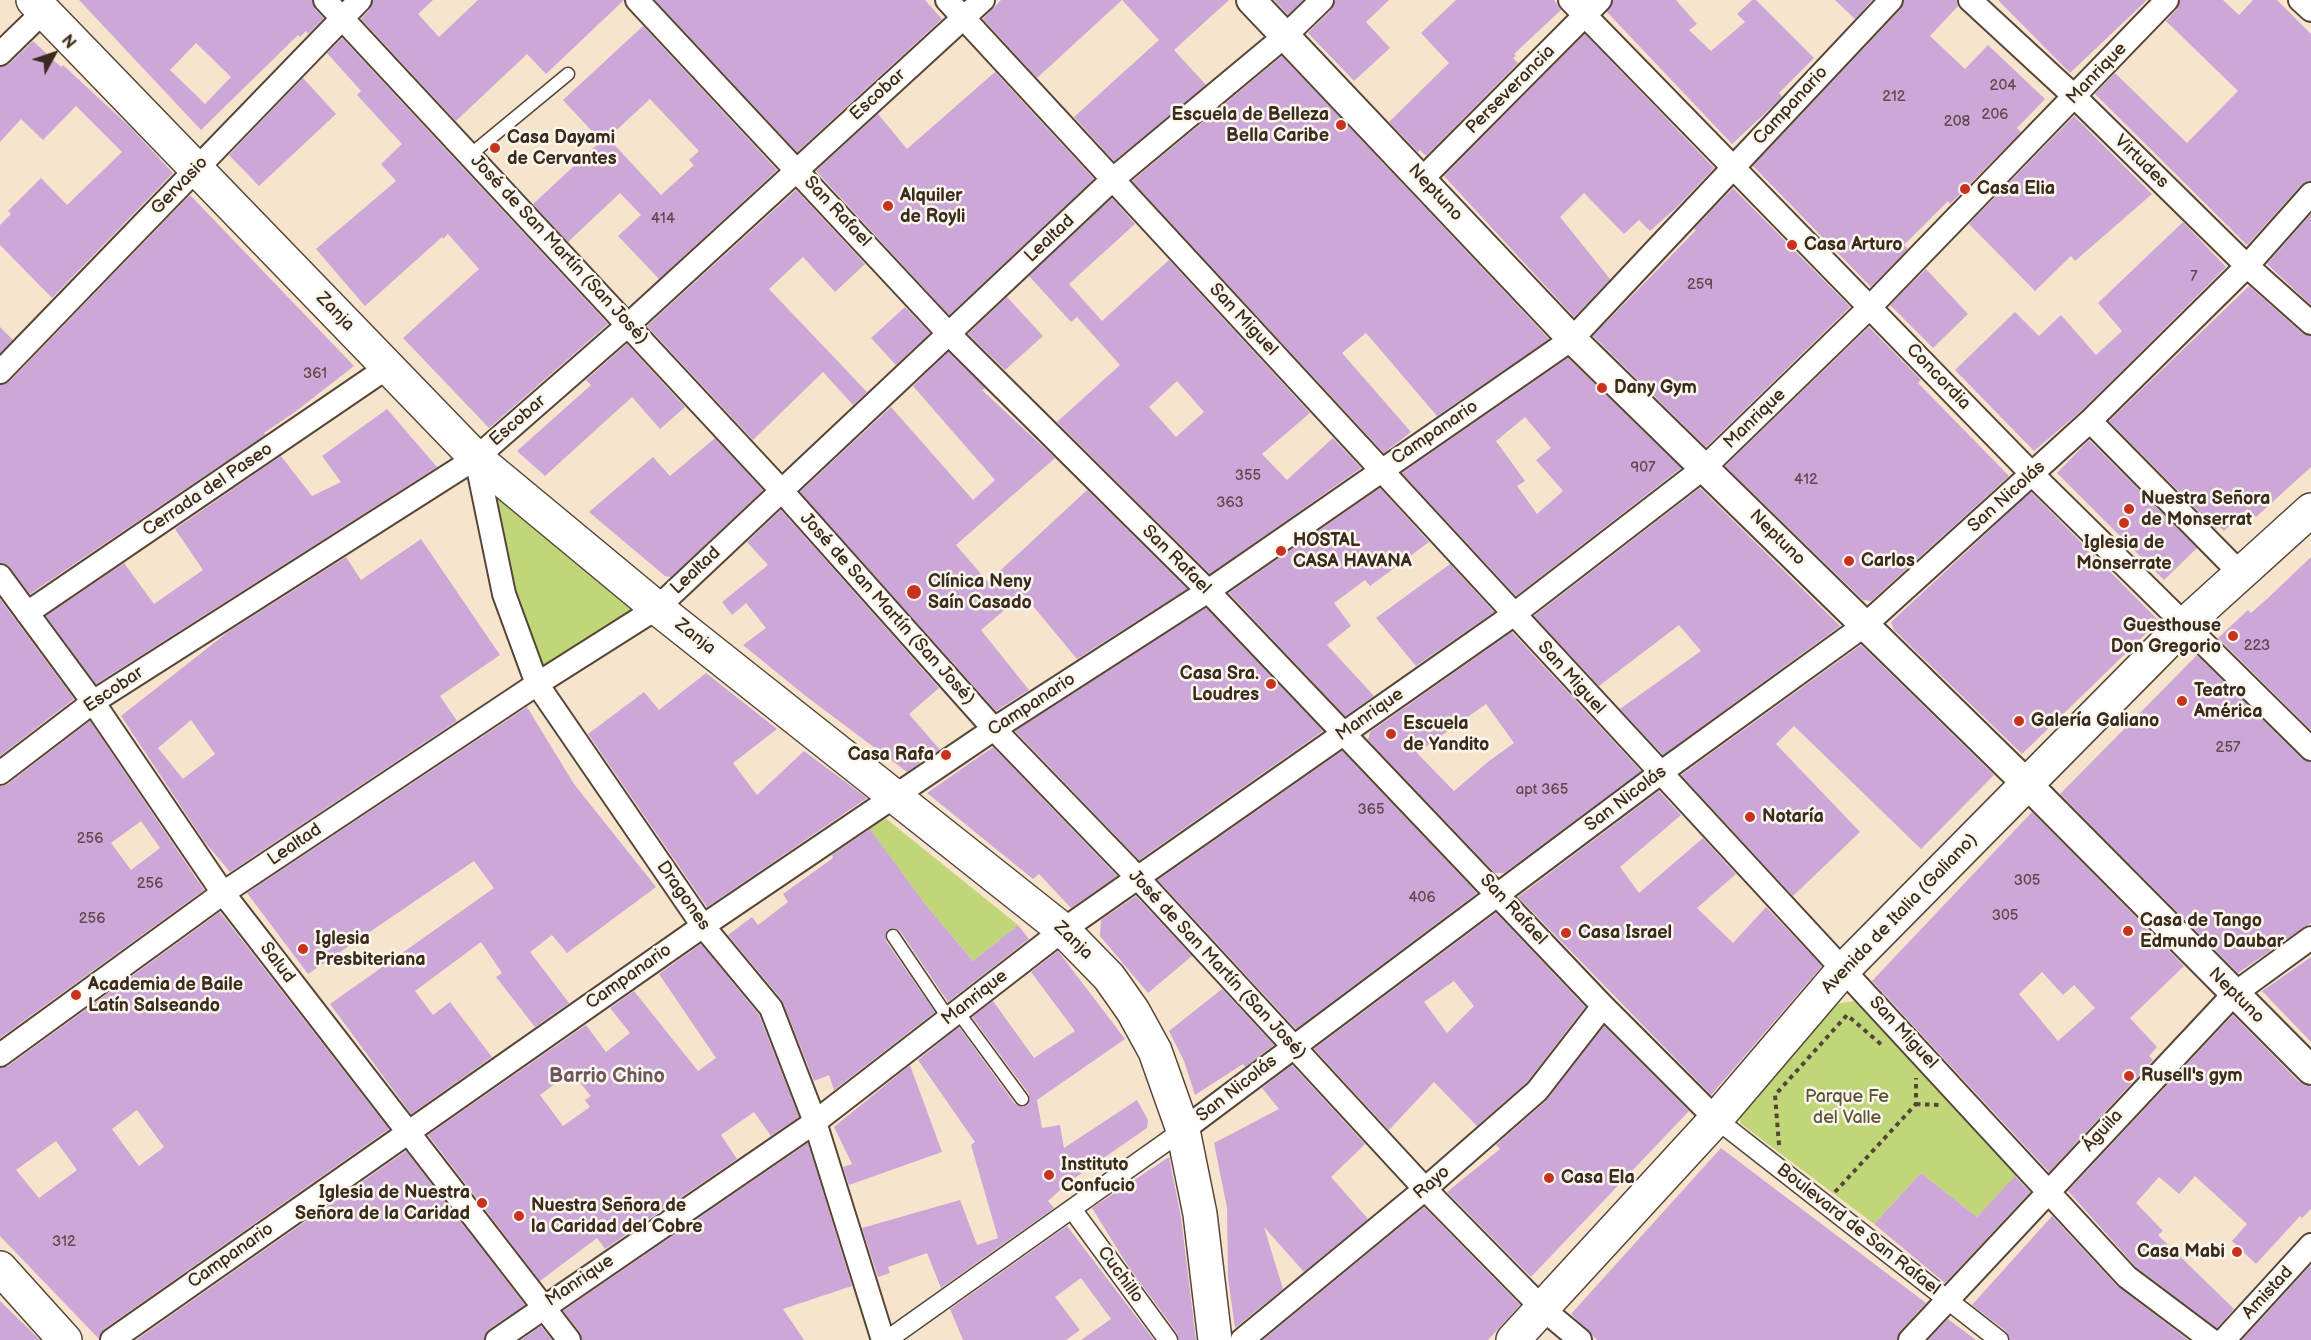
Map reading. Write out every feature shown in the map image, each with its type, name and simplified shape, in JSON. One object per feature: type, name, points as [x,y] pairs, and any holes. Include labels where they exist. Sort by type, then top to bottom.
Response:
[{"type":"main road","name":"Zanja","points":[[38,6],[476,458],[657,608],[1063,930],[1108,976],[1133,1011],[1155,1051],[1184,1130],[1200,1214],[1215,1340]]},
{"type":"main road","name":"Avenida de Italia (Galiano)","points":[[1514,1340],[1716,1119],[1843,970],[2185,624],[2311,510]]},
{"type":"main road","points":[[0,1268],[65,1340]]},
{"type":"street","name":"José de San Martín (San José)","points":[[325,0],[781,490],[993,729],[1137,877],[1425,1189],[1543,1309],[1580,1340]]},
{"type":"street","name":"Gervasio","points":[[0,372],[360,0]]},
{"type":"street","name":"San Rafael","points":[[637,0],[949,334],[1208,591],[1603,1006],[1716,1119]]},
{"type":"street","name":"San Miguel","points":[[947,0],[1382,470],[1659,774],[2127,1277],[2211,1340]]},
{"type":"street","name":"Escobar","points":[[0,772],[93,702],[476,458],[628,325],[983,0]]},
{"type":"street","name":"Neptuno","points":[[1251,0],[1572,339],[2026,783],[2311,1070]]},
{"type":"street","name":"Lealtad","points":[[0,1055],[223,893],[537,684],[657,608],[1113,180],[1286,36],[1322,0]]},
{"type":"street","name":"Campanario","points":[[112,1340],[703,926],[993,729],[1208,591],[1572,339],[1891,0]]},
{"type":"street","name":"Virtudes","points":[[1970,0],[2075,97],[2247,266],[2311,323]]},
{"type":"street","name":"Manrique","points":[[497,1340],[815,1122],[1063,930],[1513,615],[1705,467],[1870,307],[2167,0]]},
{"type":"street","points":[[2300,0],[2311,10]]},
{"type":"street","name":"Concordia","points":[[1585,5],[1733,168],[2032,474],[2311,749]]},
{"type":"street","name":"Perseverancia","points":[[1422,179],[1585,5]]},
{"type":"street","points":[[0,54],[38,6]]},
{"type":"street","name":"San Nicolás","points":[[885,1340],[1184,1130],[1292,1046],[1865,624],[2090,421],[2247,266],[2311,194]]},
{"type":"street","name":"Cerrada del Paseo","points":[[27,613],[388,367]]},
{"type":"street","points":[[2090,421],[2241,574]]},
{"type":"street","name":"Dragones","points":[[476,458],[504,594],[537,684],[703,926],[771,1008],[815,1122],[885,1340]]},
{"type":"street","name":"Salud","points":[[0,576],[93,702],[223,893],[569,1340]]},
{"type":"street","name":"Águila","points":[[1910,1340],[2234,994],[2311,938]]},
{"type":"street","name":"Rayo","points":[[1242,1340],[1425,1189],[1537,1092],[1603,1006]]},
{"type":"street","name":"Boulevard de San Rafael","points":[[1716,1119],[1999,1340]]},
{"type":"street","name":"Cuchillo","points":[[1072,1209],[1168,1340]]},
{"type":"street","name":"Amistad","points":[[2224,1340],[2311,1245]]},
{"type":"lane","points":[[470,155],[568,74]]},
{"type":"lane","points":[[893,936],[953,1015],[1022,1099]]},
{"type":"path","points":[[1781,1170],[1775,1095],[1847,1015],[1890,1053]]},
{"type":"path","points":[[1825,1204],[1916,1104],[1916,1076]]},
{"type":"green space","points":[[476,458],[657,608],[537,684]]},
{"type":"green space","points":[[884,817],[1018,925],[973,961],[925,904],[868,827]]},
{"type":"green space","name":"Parque Fe del Valle","points":[[1855,1001],[2018,1174],[1977,1217],[1921,1173],[1874,1224],[1740,1123],[1742,1109],[1835,1004]]},
{"type":"building","points":[[79,0],[312,0],[315,9],[324,18],[308,34],[306,31],[300,37],[298,35],[201,130]],"holes":[[[196,43],[231,77],[205,104],[170,70]]]},
{"type":"building","points":[[373,0],[433,0],[418,14],[439,37],[478,0],[624,0],[546,74],[527,54],[456,121],[361,19],[370,9]]},
{"type":"building","points":[[655,0],[925,0],[942,19],[797,152]]},
{"type":"building","points":[[1001,0],[1122,0],[1037,78],[983,19]]},
{"type":"building","points":[[1122,0],[1229,0],[1174,50],[1206,85],[1114,161],[1074,117],[1159,40]]},
{"type":"building","points":[[1274,0],[1303,0],[1288,15]]},
{"type":"building","points":[[1335,0],[1389,0],[1366,22],[1390,48],[1354,81],[1308,33],[1331,10]]},
{"type":"building","points":[[1456,0],[1554,0],[1561,10],[1514,54],[1516,56],[1513,58],[1518,63],[1426,156],[1420,150],[1418,152],[1389,122],[1449,63],[1421,33]]},
{"type":"building","points":[[1613,0],[1676,0],[1697,24],[1689,30],[1711,51],[1745,22],[1737,14],[1752,0],[1756,0],[1814,58],[1779,93],[1782,96],[1775,104],[1732,144],[1607,12]]},
{"type":"building","points":[[1835,0],[1872,0],[1855,19]]},
{"type":"building","points":[[1904,0],[1957,0],[1958,6],[1930,36],[1965,69],[1988,45],[2045,99],[2017,128],[2021,132],[1950,204],[1948,201],[1904,245],[1908,249],[1871,287],[1753,166],[1901,9]]},
{"type":"building","points":[[1998,0],[2147,0],[2070,73]]},
{"type":"building","points":[[2180,0],[2223,0],[2239,15],[2253,0],[2277,0],[2311,34],[2311,181],[2301,185],[2247,245],[2095,94],[2115,73],[2187,143],[2238,91],[2166,21],[2177,9]]},
{"type":"building","points":[[643,26],[777,170],[659,279],[618,236],[641,215],[620,193],[568,242],[533,204],[601,141],[563,100]],"holes":[[[650,99],[699,151],[689,160],[694,165],[661,195],[608,138]]]},
{"type":"building","points":[[1585,34],[1714,168],[1676,208],[1650,231],[1639,220],[1624,234],[1584,193],[1560,217],[1610,279],[1574,317],[1444,176]]},
{"type":"building","points":[[342,38],[608,324],[489,428],[403,338],[479,269],[448,234],[365,306],[316,249],[396,181],[381,164],[402,144],[357,95],[361,91],[327,53]]},
{"type":"building","points":[[33,41],[61,67],[63,65],[130,127],[173,173],[52,298],[0,245],[0,225],[11,214],[8,211],[41,178],[67,205],[122,152],[76,106],[43,140],[21,119],[0,142],[0,67],[9,64]]},
{"type":"building","points":[[1282,56],[1549,339],[1437,416],[1366,333],[1342,353],[1411,432],[1384,453],[1132,181]]},
{"type":"building","points":[[995,72],[1094,179],[949,315],[816,171],[878,114],[907,149]]},
{"type":"building","points":[[303,78],[336,114],[259,186],[229,155]]},
{"type":"building","points":[[2074,116],[2152,194],[2075,261],[2071,256],[2035,291],[1969,224]]},
{"type":"building","points":[[1733,188],[1850,307],[1706,447],[1593,336],[1696,230],[1694,229]]},
{"type":"building","points":[[796,190],[865,264],[835,292],[803,257],[769,289],[867,392],[853,405],[823,372],[753,440],[647,326]]},
{"type":"building","points":[[190,195],[354,366],[264,433],[265,435],[30,594],[10,568],[0,563],[0,385],[10,381]]},
{"type":"building","points":[[1112,198],[1135,224],[1069,284],[1102,321],[1169,260],[1310,413],[1262,454],[1287,480],[1333,438],[1361,468],[1210,574],[1057,422],[1120,365],[1077,317],[1071,322],[1029,276]],"holes":[[[1177,381],[1204,412],[1176,437],[1149,407]]]},
{"type":"building","points":[[2311,214],[2311,305],[2267,264]]},
{"type":"building","points":[[2183,222],[2226,267],[2081,411],[2034,451],[1955,370],[2015,312],[2039,336],[2061,315],[2096,355],[2122,331],[2098,303]]},
{"type":"building","points":[[1926,269],[1968,314],[1933,348],[1890,305]]},
{"type":"building","points":[[2249,286],[2302,333],[2311,336],[2311,467],[2256,517],[2247,509],[2224,531],[2219,526],[2216,529],[2109,421]]},
{"type":"building","points":[[1007,297],[1043,336],[1005,370],[968,334]]},
{"type":"building","points":[[905,307],[930,333],[896,365],[871,338]]},
{"type":"building","points":[[0,327],[13,340],[0,353]]},
{"type":"building","points":[[1869,327],[1921,380],[1918,383],[2009,476],[1871,601],[1863,600],[1725,466]]},
{"type":"building","points":[[627,344],[685,407],[660,429],[632,397],[545,476],[517,451],[591,385],[586,380]]},
{"type":"building","points":[[948,352],[985,388],[982,390],[1055,458],[956,545],[988,582],[1087,490],[1187,589],[1077,659],[1023,594],[981,630],[1029,690],[996,711],[800,492],[891,407],[973,500],[995,480],[913,386]]},
{"type":"building","points":[[1568,358],[1681,468],[1516,596],[1402,473]],"holes":[[[1525,417],[1551,448],[1536,460],[1563,491],[1537,514],[1517,486],[1525,481],[1496,441]]]},
{"type":"building","points":[[387,409],[437,467],[96,684],[46,616],[124,563],[154,604],[203,570],[175,529],[281,456],[312,496],[341,482],[322,456]]},
{"type":"building","points":[[715,438],[763,490],[671,577],[665,576],[589,512],[653,457],[670,476]]},
{"type":"building","name":"Nuestra Señora de Monserrat","points":[[2089,440],[2197,548],[2164,580],[2057,473]]},
{"type":"building","points":[[1380,488],[1429,542],[1370,586],[1365,580],[1334,603],[1351,626],[1327,645],[1374,696],[1345,716],[1229,593]]},
{"type":"building","points":[[1700,488],[1840,626],[1663,755],[1620,709],[1701,651],[1679,625],[1599,686],[1534,616]]},
{"type":"building","points":[[2031,492],[2159,621],[2022,754],[1894,630],[1891,622]]},
{"type":"building","points":[[781,510],[939,688],[909,714],[940,750],[907,772],[807,697],[743,645],[766,628],[746,603],[732,615],[722,602],[768,565],[747,542]]},
{"type":"building","points":[[421,539],[500,655],[440,696],[457,721],[230,872],[204,841],[121,716],[228,632],[346,557],[361,580]],"holes":[[[191,720],[215,754],[183,779],[158,748]]]},
{"type":"building","points":[[2311,557],[2311,730],[2218,638],[2248,610],[2251,613]]},
{"type":"building","points":[[1450,564],[1494,612],[1416,666],[1376,618]]},
{"type":"building","points":[[0,599],[74,699],[0,756]]},
{"type":"building","points":[[1206,608],[1323,731],[1139,860],[1015,731]]},
{"type":"building","points":[[1512,632],[1641,771],[1504,873],[1495,873],[1368,740],[1370,732]],"holes":[[[1486,704],[1514,743],[1454,791],[1417,753]]]},
{"type":"building","points":[[1861,645],[1994,775],[1921,849],[1794,726],[1776,744],[1860,832],[1793,896],[1681,775]]},
{"type":"building","points":[[2197,655],[2302,759],[2311,762],[2311,923],[2238,973],[2060,794]]},
{"type":"building","points":[[706,673],[777,729],[733,763],[757,795],[804,751],[867,798],[707,907],[588,734],[644,692],[659,710]]},
{"type":"building","points":[[527,707],[574,784],[656,887],[567,953],[552,935],[530,952],[569,1003],[535,1027],[496,977],[502,973],[481,942],[415,991],[433,1015],[450,1002],[492,1057],[411,1114],[330,1004],[494,888],[474,861],[308,974],[247,893]]},
{"type":"building","points":[[90,721],[204,890],[0,1038],[0,786],[8,784]],"holes":[[[141,821],[160,848],[131,870],[111,843]]]},
{"type":"building","points":[[993,747],[1117,876],[1071,908],[1039,874],[1033,879],[927,793]]},
{"type":"building","points":[[1342,751],[1477,893],[1296,1029],[1158,880]]},
{"type":"building","points":[[1659,791],[1681,815],[1620,867],[1639,893],[1703,838],[1736,874],[1697,908],[1733,943],[1766,907],[1822,966],[1711,1095],[1518,897]]},
{"type":"building","points":[[2032,812],[2184,966],[2130,1018],[2157,1047],[2149,1056],[2153,1060],[2049,1172],[1872,981]],"holes":[[[2042,972],[2063,995],[2074,985],[2095,1008],[2058,1041],[2019,994]]]},
{"type":"building","points":[[870,829],[925,904],[973,961],[1018,925],[1029,939],[948,1002],[900,931],[893,928],[888,930],[886,941],[935,1012],[834,1090],[829,1075],[814,1081],[782,1000],[728,935],[752,917],[758,925],[788,902],[783,894],[833,858],[832,855]]},
{"type":"building","points":[[1136,896],[1192,956],[1148,993],[1100,936],[1101,920]]},
{"type":"building","points":[[220,912],[389,1129],[104,1329],[99,1339],[0,1236],[0,1068],[8,1066]],"holes":[[[137,1110],[164,1147],[139,1166],[112,1129]],[[56,1141],[77,1170],[39,1198],[16,1170]]]},
{"type":"building","points":[[1496,913],[1585,1007],[1527,1082],[1477,1126],[1434,1082],[1389,1130],[1314,1049]],"holes":[[[1454,981],[1474,1006],[1447,1033],[1424,1002]]]},
{"type":"building","points":[[701,944],[759,1015],[799,1117],[771,1136],[754,1112],[721,1135],[737,1159],[605,1249],[597,1238],[540,1281],[428,1135],[586,1025],[606,1052],[630,1033],[610,1008],[634,991],[698,1071],[716,1058],[659,974]],"holes":[[[571,1072],[591,1096],[585,1100],[590,1107],[563,1126],[540,1095]]]},
{"type":"building","points":[[1058,951],[1125,1039],[1037,1100],[1042,1128],[1060,1125],[1064,1148],[1137,1100],[1148,1120],[1147,1128],[1069,1182],[1048,1201],[1054,1208],[941,1288],[927,1253],[888,1267],[890,1273],[878,1277],[862,1228],[960,1200],[977,1245],[998,1238],[971,1145],[975,1142],[918,1060],[959,1027],[1015,1104],[1022,1107],[1027,1105],[1029,1094],[972,1017],[993,1001],[1034,1058],[1075,1031],[1031,972]]},
{"type":"building","points":[[2311,957],[2311,1042],[2262,991]]},
{"type":"building","points":[[1222,989],[1274,1045],[1245,1067],[1243,1064],[1195,1095],[1184,1061],[1169,1031]]},
{"type":"building","points":[[2233,1015],[2299,1082],[2311,1086],[2311,1209],[2302,1218],[2300,1216],[2256,1264],[2232,1241],[2247,1224],[2195,1176],[2179,1194],[2159,1177],[2136,1203],[2163,1231],[2158,1235],[2234,1309],[2217,1328],[2136,1267],[2068,1191]]},
{"type":"building","points":[[1604,1026],[1689,1111],[1531,1277],[1447,1192],[1500,1149],[1496,1145],[1546,1101]]},
{"type":"building","points":[[910,1065],[942,1152],[849,1185],[843,1167],[852,1164],[834,1127]]},
{"type":"building","points":[[1292,1065],[1365,1144],[1331,1177],[1368,1219],[1304,1272],[1264,1227],[1283,1289],[1235,1328],[1228,1278],[1227,1208],[1214,1143],[1279,1109],[1262,1088]]},
{"type":"building","points":[[808,1143],[852,1286],[783,1309],[804,1340],[582,1340],[580,1332],[563,1311]]},
{"type":"building","points":[[1721,1148],[1926,1303],[1900,1331],[1897,1340],[1597,1340],[1571,1314]]},
{"type":"building","points":[[406,1151],[525,1305],[489,1329],[484,1340],[136,1340]]},
{"type":"building","points":[[1169,1157],[1181,1217],[1196,1340],[1179,1340],[1177,1333],[1128,1266],[1092,1208]]},
{"type":"building","points":[[1921,1173],[1977,1217],[2015,1176],[2030,1192],[1945,1283],[1874,1224]]},
{"type":"building","points":[[1424,1207],[1520,1305],[1488,1340],[1263,1340]]},
{"type":"building","points":[[2052,1216],[2117,1286],[2188,1340],[2010,1340],[2006,1331],[1972,1305]]},
{"type":"building","points":[[1067,1226],[1154,1340],[1081,1340],[1111,1319],[1081,1278],[1055,1297],[1080,1330],[1066,1340],[963,1340],[950,1309]]},
{"type":"building","points":[[2311,1265],[2311,1340],[2242,1340]]},
{"type":"building","points":[[0,1301],[35,1335],[40,1340],[0,1340]]},
{"type":"building","points":[[1948,1319],[1976,1340],[1928,1340]]},
{"type":"building","points":[[541,1326],[552,1340],[521,1340]]},
{"type":"place","name":"Escuela de Belleza Bella Caribe","points":[[1341,125]]},
{"type":"place","name":"Casa Dayami de Cervantes","points":[[495,148]]},
{"type":"place","name":"Casa Elia","points":[[1965,189]]},
{"type":"place","name":"Alquiler de Royli","points":[[888,206]]},
{"type":"place","name":"Casa Arturo","points":[[1792,245]]},
{"type":"place","name":"Dany Gym","points":[[1602,388]]},
{"type":"place","name":"Nuestra Señora de Monserrat","points":[[2129,509]]},
{"type":"place","name":"Iglesia de Monserrate","points":[[2124,523]]},
{"type":"place","name":"HOSTAL CASA HAVANA","points":[[1281,551]]},
{"type":"place","name":"Carlos","points":[[1849,561]]},
{"type":"place","name":"Clínica Neny Saín Casado","points":[[914,592]]},
{"type":"place","name":"Guesthouse Don Gregorio","points":[[2233,636]]},
{"type":"place","name":"Casa Sra. Loudres","points":[[1271,684]]},
{"type":"place","name":"Teatro América","points":[[2182,701]]},
{"type":"place","name":"Galería Galiano","points":[[2019,721]]},
{"type":"place","name":"Escuela de Yandito","points":[[1391,734]]},
{"type":"place","name":"Casa Rafa","points":[[946,755]]},
{"type":"place","name":"Notaría","points":[[1750,817]]},
{"type":"place","name":"Casa de Tango Edmundo Daubar","points":[[2128,931]]},
{"type":"place","name":"Casa Israel","points":[[1566,933]]},
{"type":"place","name":"Iglesia Presbiteriana","points":[[303,949]]},
{"type":"place","name":"Academia de Baile Latín Salseando","points":[[76,995]]},
{"type":"place","name":"Rusell's gym","points":[[2129,1076]]},
{"type":"place","name":"Instituto Confucio","points":[[1049,1175]]},
{"type":"place","name":"Casa Ela","points":[[1549,1178]]},
{"type":"place","name":"Iglesia de Nuestra Señora de la Caridad","points":[[482,1203]]},
{"type":"place","name":"Nuestra Señora de la Caridad del Cobre","points":[[519,1216]]},
{"type":"place","name":"Casa Mabi","points":[[2237,1252]]},
{"type":"district","name":"Barrio Chino","points":[[607,1077]]}]
